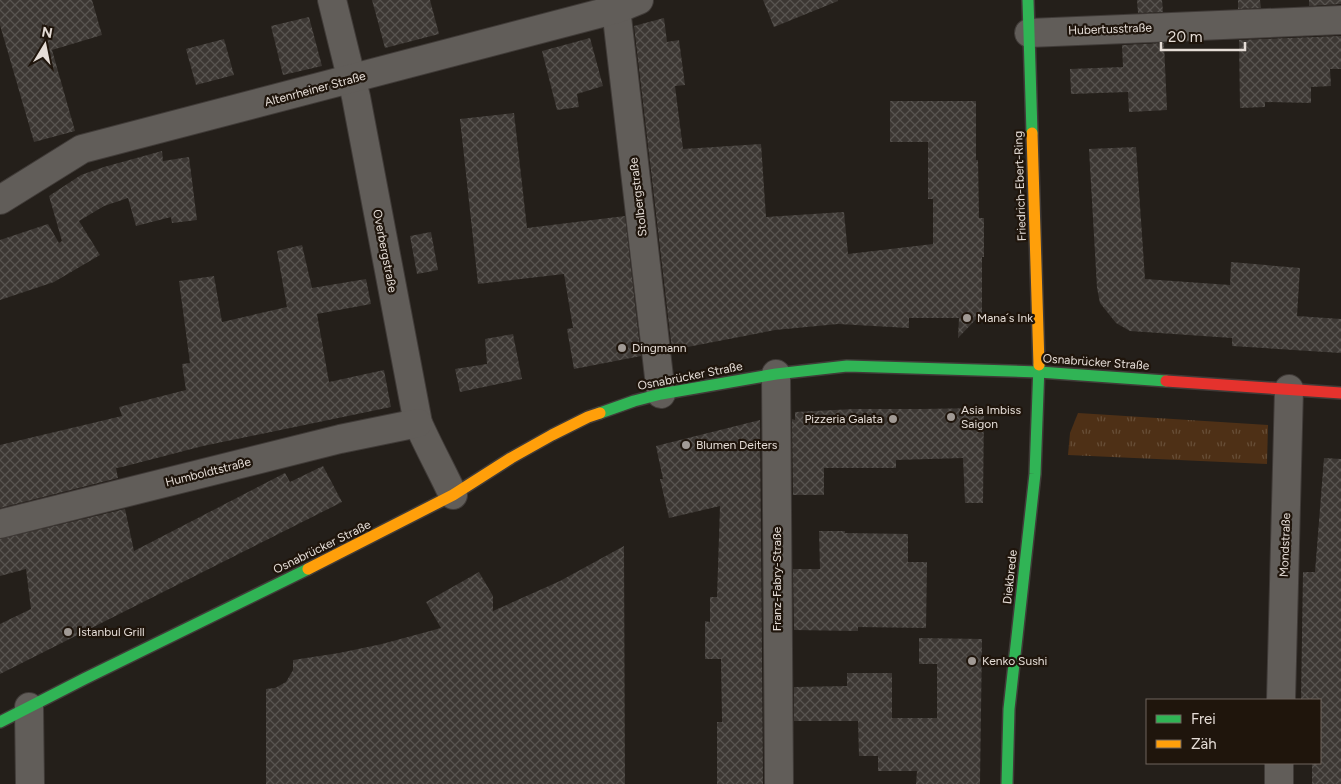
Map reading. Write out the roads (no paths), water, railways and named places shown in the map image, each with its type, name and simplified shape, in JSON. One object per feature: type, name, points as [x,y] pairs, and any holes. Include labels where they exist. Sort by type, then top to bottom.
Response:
[{"type":"main road","name":"Friedrich-Ebert-Ring","points":[[1028,0],[1039,372]]},
{"type":"main road","name":"Osnabrücker Straße","points":[[0,722],[361,543],[453,495],[510,458],[552,435],[588,417],[634,400],[776,374],[847,366],[1039,372],[1341,393]]},
{"type":"main road","name":"Diekbrede","points":[[1007,784],[1009,709],[1035,474],[1039,372]]},
{"type":"street","name":"Overbergstraße","points":[[332,0],[352,79],[418,423],[453,495]]},
{"type":"street","name":"Altenrheiner Straße","points":[[0,200],[82,149],[352,79],[624,3]]},
{"type":"street","name":"Stolbergstraße","points":[[624,3],[661,394]]},
{"type":"street","name":"Hubertusstraße","points":[[1029,33],[1341,20]]},
{"type":"street","name":"Franz-Fabry-Straße","points":[[776,374],[779,784]]},
{"type":"street","name":"Mondstraße","points":[[1281,699],[1289,389]]},
{"type":"street","name":"Humboldtstraße","points":[[0,524],[340,439],[418,423]]},
{"type":"street","points":[[30,707],[30,784]]},
{"type":"street","points":[[1278,784],[1279,764]]},
{"type":"place","name":"Mana´s Ink","points":[[967,318]]},
{"type":"place","name":"Dingmann","points":[[622,348]]},
{"type":"place","name":"Asia Imbiss Saigon","points":[[951,417]]},
{"type":"place","name":"Pizzeria Galata","points":[[893,419]]},
{"type":"place","name":"Blumen Deiters","points":[[686,445]]},
{"type":"place","name":"Istanbul Grill","points":[[68,632]]},
{"type":"place","name":"Kenko Sushi","points":[[972,661]]}]
